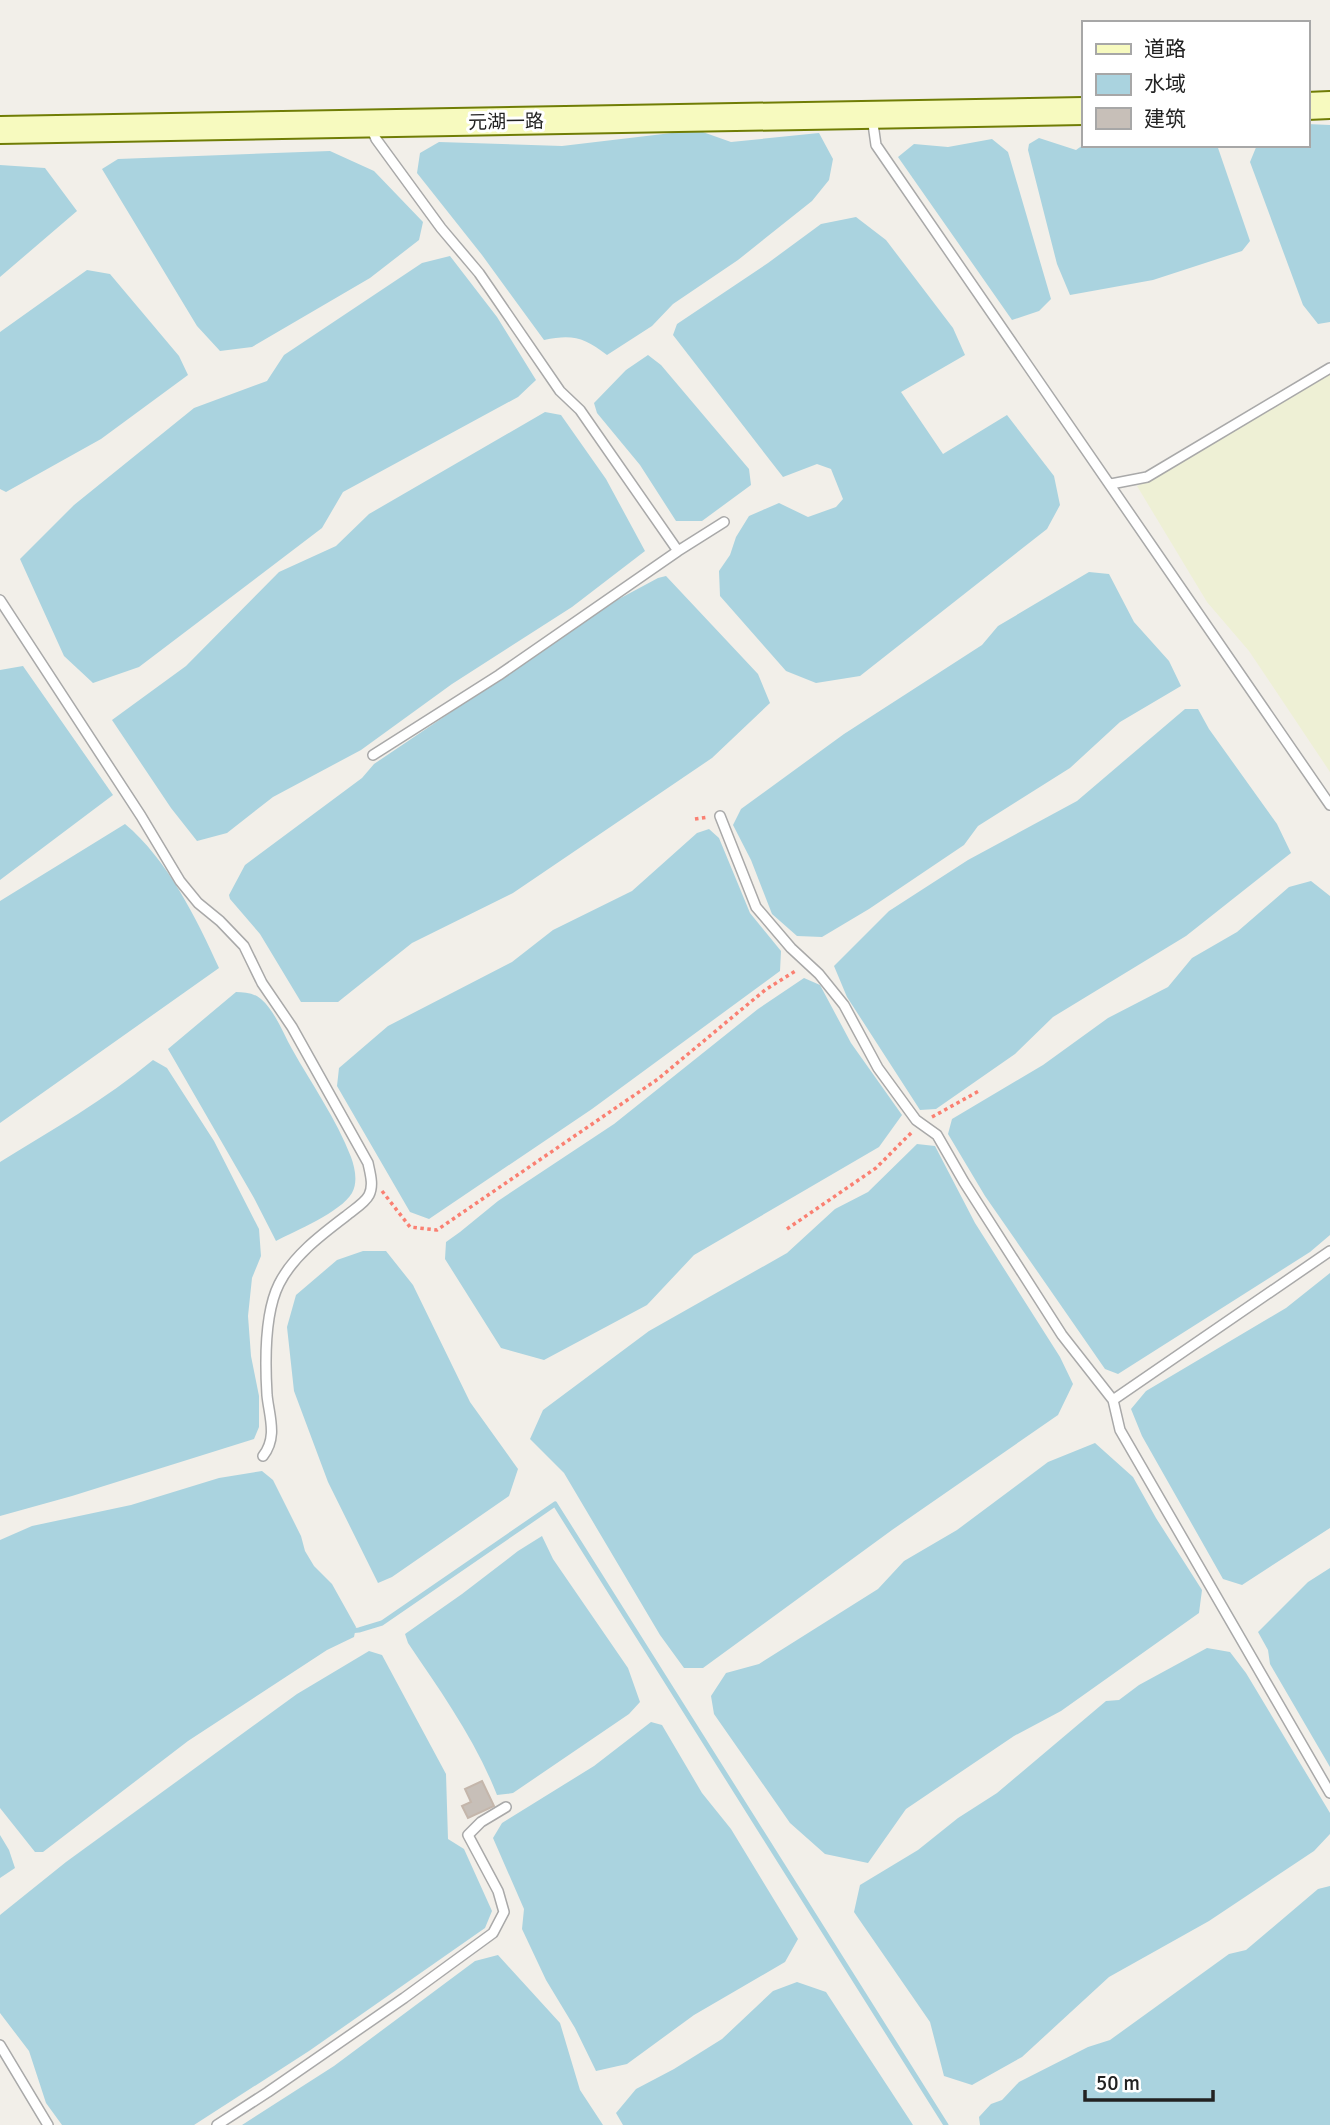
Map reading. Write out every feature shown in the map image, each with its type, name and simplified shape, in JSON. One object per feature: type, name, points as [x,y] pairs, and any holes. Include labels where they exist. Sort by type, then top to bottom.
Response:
[{"type":"main road","points":[[1309,106],[1330,106]]},
{"type":"main road","name":"元湖一路","points":[[0,130],[1082,111]]},
{"type":"lane","points":[[872,115],[876,145],[1330,805]]},
{"type":"lane","points":[[369,124],[376,139],[441,228],[479,274],[560,391],[580,410],[678,551]]},
{"type":"lane","points":[[1111,484],[1147,477],[1330,368]]},
{"type":"lane","points":[[373,755],[499,674],[724,522]]},
{"type":"lane","points":[[0,600],[141,816],[180,881],[198,903],[244,946],[262,983],[292,1027],[368,1163],[372,1179],[369,1194],[356,1208],[314,1241],[278,1284],[269,1316],[267,1352],[267,1395],[272,1431],[270,1448],[263,1456]]},
{"type":"lane","points":[[720,816],[756,907],[791,948],[820,974],[844,1005],[878,1068],[916,1120],[937,1135],[1062,1335],[1113,1400],[1120,1430],[1330,1793]]},
{"type":"lane","points":[[1113,1400],[1330,1251]]},
{"type":"lane","points":[[217,2125],[382,2014],[493,1933],[504,1912],[498,1891],[468,1835],[481,1822],[506,1807]]},
{"type":"lane","points":[[0,2045],[48,2125]]},
{"type":"path","points":[[371,1187],[383,1191],[410,1227],[437,1230],[659,1079],[765,990],[807,963]]},
{"type":"path","points":[[787,1229],[877,1168],[921,1123],[979,1091]]},
{"type":"green space","points":[[1330,373],[1330,772],[1249,651],[1207,602],[1137,486],[1161,475]]},
{"type":"water","points":[[1309,124],[1330,125],[1330,322],[1318,324],[1303,305],[1250,162],[1256,147],[1309,147]]},
{"type":"water","points":[[697,130],[731,142],[819,133],[833,159],[829,180],[812,201],[738,260],[673,304],[652,326],[607,355],[577,338],[544,340],[482,255],[417,173],[420,153],[439,142],[562,146]]},
{"type":"water","points":[[1039,138],[1076,150],[1082,146],[1218,147],[1250,241],[1242,251],[1153,280],[1070,295],[1057,264],[1028,150],[1029,144]]},
{"type":"water","points":[[992,139],[1008,152],[1051,299],[1039,311],[1012,320],[898,157],[914,144],[948,147]]},
{"type":"water","points":[[330,151],[374,171],[423,222],[419,240],[370,278],[252,347],[220,351],[197,326],[102,169],[118,159]]},
{"type":"water","points":[[0,165],[45,168],[77,211],[0,277]]},
{"type":"water","points":[[856,217],[886,240],[953,328],[965,355],[901,392],[943,454],[1007,415],[1054,476],[1060,505],[1047,529],[860,676],[816,683],[786,671],[720,596],[719,571],[749,516],[779,503],[808,517],[836,507],[843,499],[831,469],[817,464],[783,477],[673,335],[677,324],[821,224]]},
{"type":"water","points":[[450,256],[497,317],[536,380],[518,397],[343,492],[322,528],[139,667],[93,683],[64,656],[20,559],[74,505],[194,408],[267,381],[284,355],[422,263]]},
{"type":"water","points":[[87,270],[110,274],[179,356],[188,375],[101,439],[6,492],[0,489],[0,332]]},
{"type":"water","points":[[648,355],[661,365],[749,469],[751,485],[702,521],[676,521],[640,465],[597,413],[594,403],[626,370]]},
{"type":"water","points":[[545,412],[561,415],[606,479],[645,551],[572,607],[452,684],[361,750],[273,797],[227,833],[197,841],[171,808],[112,720],[186,666],[279,572],[336,546],[369,514]]},
{"type":"water","points":[[1089,572],[1109,574],[1134,622],[1169,661],[1181,686],[1120,722],[1070,768],[978,826],[964,845],[869,909],[822,937],[797,936],[772,914],[751,860],[733,825],[741,809],[844,734],[982,645],[998,626]]},
{"type":"water","points":[[666,576],[758,674],[770,703],[712,758],[513,893],[412,943],[338,1002],[301,1002],[260,934],[230,899],[229,895],[245,865],[362,778],[374,764],[617,600]]},
{"type":"water","points":[[23,666],[113,795],[0,880],[0,670]]},
{"type":"water","points":[[1185,709],[1198,709],[1209,729],[1277,824],[1291,853],[1186,936],[1053,1017],[1015,1054],[936,1109],[920,1110],[847,997],[834,966],[889,911],[968,860],[1077,801]]},
{"type":"water","points":[[125,824],[154,854],[180,891],[219,968],[0,1123],[0,901]]},
{"type":"water","points":[[709,829],[719,838],[750,913],[781,951],[780,971],[592,1109],[429,1219],[410,1212],[337,1086],[339,1068],[388,1026],[512,962],[553,930],[632,891],[697,833]]},
{"type":"water","points":[[1311,881],[1330,896],[1330,1235],[1310,1252],[1118,1374],[1105,1369],[985,1196],[948,1134],[952,1119],[1043,1065],[1108,1018],[1168,987],[1192,958],[1237,932],[1289,887]]},
{"type":"water","points":[[804,978],[820,985],[851,1043],[902,1115],[879,1147],[694,1255],[647,1305],[544,1360],[501,1348],[445,1259],[446,1242],[498,1201],[614,1124],[758,1009]]},
{"type":"water","points":[[236,992],[255,995],[270,1010],[339,1129],[355,1170],[354,1189],[346,1200],[317,1220],[276,1241],[168,1049]]},
{"type":"water","points":[[153,1060],[167,1068],[214,1141],[259,1229],[261,1256],[252,1278],[248,1316],[251,1356],[259,1396],[259,1427],[254,1439],[0,1516],[0,1162],[98,1101]]},
{"type":"water","points":[[917,1144],[935,1146],[975,1223],[1060,1357],[1073,1384],[1058,1415],[892,1530],[703,1668],[684,1668],[660,1635],[564,1473],[530,1439],[543,1410],[649,1331],[787,1253],[835,1209],[868,1192]]},
{"type":"water","points":[[363,1251],[386,1251],[413,1285],[470,1402],[518,1469],[509,1496],[392,1577],[378,1583],[328,1482],[294,1391],[287,1327],[296,1295],[337,1260]]},
{"type":"water","points":[[1330,1273],[1330,1528],[1242,1585],[1223,1579],[1142,1436],[1131,1409],[1146,1391],[1286,1308]]},
{"type":"water","points":[[1095,1443],[1133,1477],[1202,1590],[1199,1613],[1061,1711],[1014,1736],[906,1809],[868,1863],[825,1854],[790,1823],[714,1714],[711,1696],[726,1673],[759,1664],[878,1589],[904,1561],[957,1530],[1048,1462]]},
{"type":"water","points":[[262,1471],[273,1480],[301,1536],[305,1551],[314,1566],[332,1584],[356,1627],[354,1637],[327,1650],[188,1741],[43,1852],[35,1852],[0,1808],[0,1540],[32,1526],[131,1505],[219,1478]]},
{"type":"water","points":[[542,1536],[553,1559],[628,1668],[640,1702],[629,1714],[513,1793],[497,1795],[468,1735],[408,1643],[405,1634]]},
{"type":"water","points":[[1330,1568],[1330,1767],[1270,1664],[1268,1650],[1258,1632],[1308,1582]]},
{"type":"water","points":[[1207,1648],[1230,1652],[1246,1673],[1330,1813],[1330,1834],[1314,1851],[1209,1921],[1109,1977],[1022,2057],[972,2085],[944,2076],[930,2022],[854,1912],[860,1885],[918,1850],[958,1818],[997,1793],[1106,1701],[1119,1700],[1139,1685]]},
{"type":"water","points":[[369,1651],[382,1655],[446,1774],[448,1839],[464,1849],[492,1911],[485,1928],[309,2051],[194,2125],[62,2125],[46,2103],[29,2051],[0,2013],[0,1915],[66,1862],[297,1694]]},
{"type":"water","points":[[651,1722],[662,1725],[702,1793],[731,1829],[798,1939],[785,1962],[694,2015],[627,2064],[596,2071],[575,2028],[546,1980],[522,1929],[524,1909],[493,1838],[502,1823],[594,1766]]},
{"type":"water","points":[[0,1835],[15,1868],[0,1878]]},
{"type":"water","points":[[1330,1886],[1330,2125],[980,2125],[979,2117],[991,2104],[1002,2100],[1019,2082],[1088,2047],[1110,2040],[1229,1954],[1246,1950],[1318,1889]]},
{"type":"water","points":[[498,1955],[560,2023],[580,2090],[603,2125],[242,2125],[334,2066],[475,1961]]},
{"type":"water","points":[[797,1982],[826,1992],[913,2125],[623,2125],[616,2113],[636,2089],[722,2039],[773,1991]]},
{"type":"building","points":[[482,1781],[494,1806],[468,1818],[462,1806],[471,1802],[465,1789]]},
{"type":"waterway","points":[[350,1631],[382,1623],[555,1504],[946,2125]]}]
